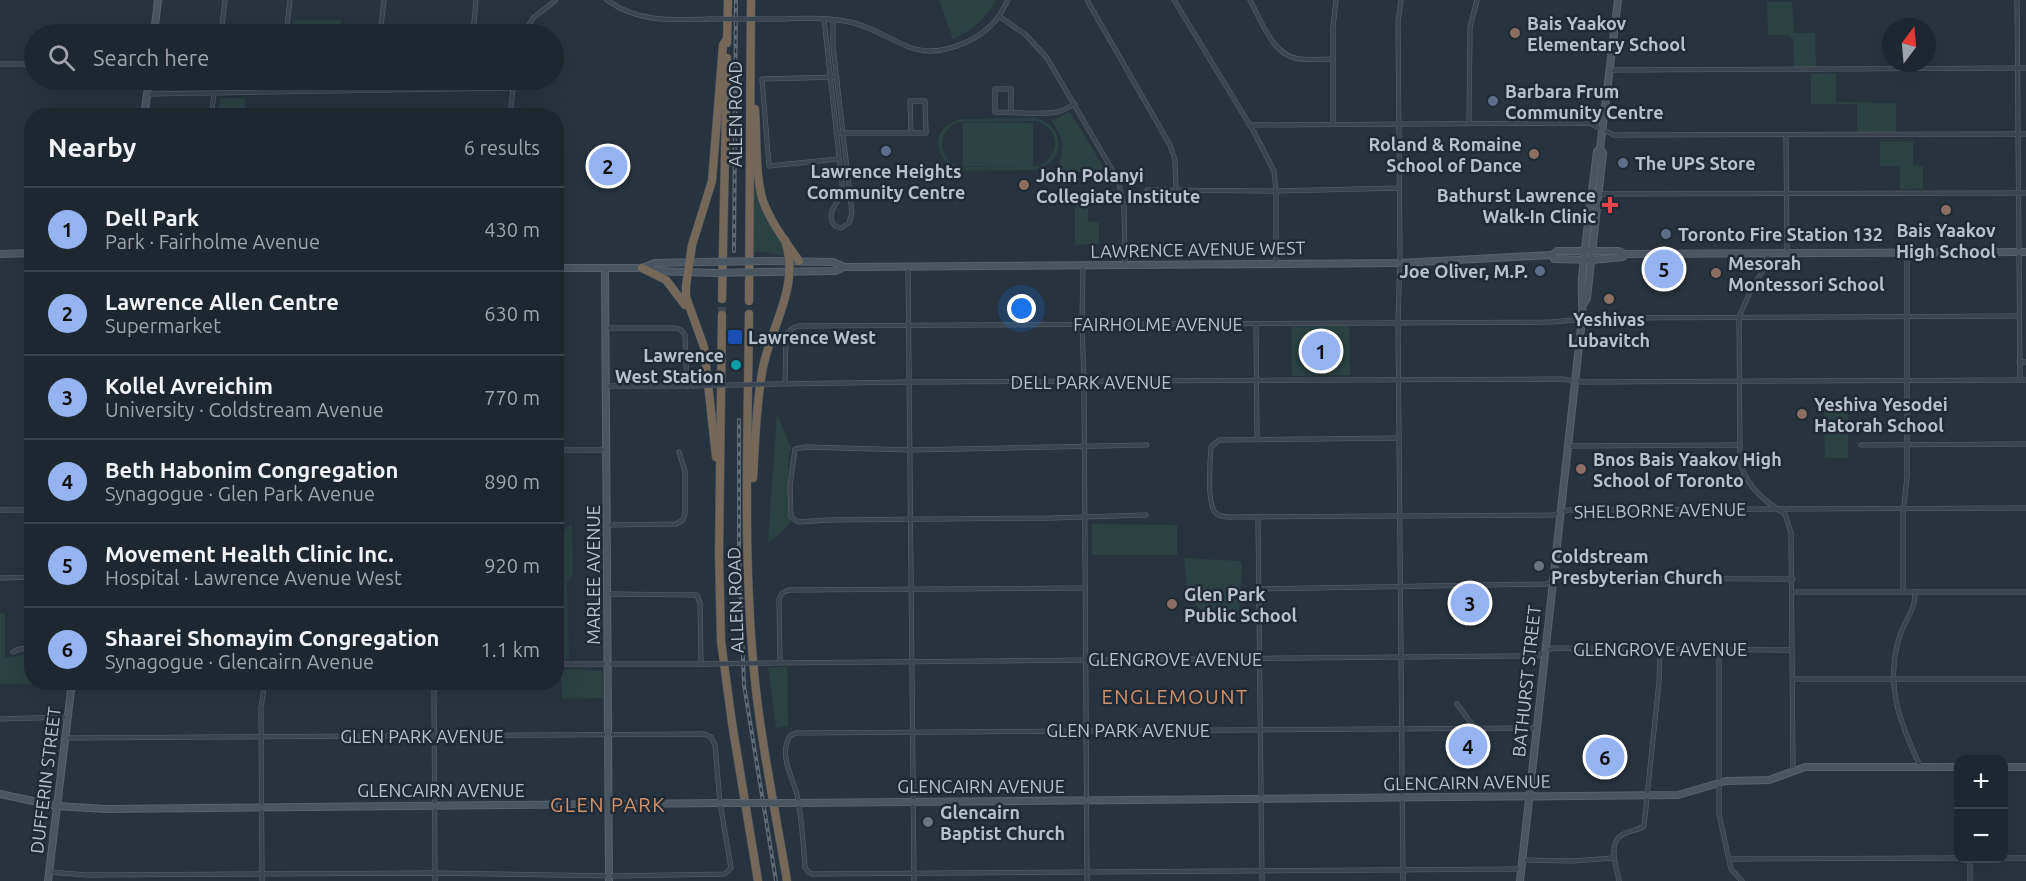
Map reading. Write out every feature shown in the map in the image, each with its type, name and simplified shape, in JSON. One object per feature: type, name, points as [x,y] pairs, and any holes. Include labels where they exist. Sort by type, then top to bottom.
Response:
[{"type":"highway","name":"ALLEN ROAD","points":[[722,299],[728,0]]},
{"type":"highway","name":"ALLEN ROAD","points":[[749,301],[751,0]]},
{"type":"highway","points":[[719,490],[704,347],[686,297],[686,286],[692,245],[712,182],[723,45],[727,39]]},
{"type":"highway","points":[[751,39],[759,183],[763,201],[799,261]]},
{"type":"highway","points":[[748,540],[762,372],[789,287],[790,272],[785,240]]},
{"type":"highway","points":[[642,268],[666,280],[693,318]]},
{"type":"highway","name":"ALLEN ROAD","points":[[749,314],[748,540],[753,661],[760,720],[787,881]]},
{"type":"highway","name":"ALLEN ROAD","points":[[722,315],[719,490],[721,641],[758,881]]},
{"type":"main road","points":[[155,24],[158,0]]},
{"type":"main road","name":"BATHURST STREET","points":[[1583,305],[1580,298],[1585,250],[1597,151],[1600,149],[1603,129],[1618,0]]},
{"type":"main road","points":[[145,108],[148,90]]},
{"type":"main road","name":"BATHURST STREET","points":[[1520,881],[1581,319],[1583,305],[1587,298],[1593,251],[1603,153],[1600,149]]},
{"type":"main road","name":"LAWRENCE AVENUE WEST","points":[[642,268],[655,263],[766,261],[833,262],[844,267],[1400,263],[1552,255],[1557,251],[1585,250],[1622,251],[1625,254],[2022,252]]},
{"type":"main road","points":[[0,254],[24,253]]},
{"type":"main road","name":"LAWRENCE AVENUE WEST","points":[[1552,255],[1554,259],[1592,260],[1623,257],[1625,254]]},
{"type":"main road","name":"LAWRENCE AVENUE WEST","points":[[564,268],[790,272],[836,271],[844,267]]},
{"type":"main road","name":"MARLEE AVENUE","points":[[604,268],[608,525],[609,878]]},
{"type":"main road","name":"DUFFERIN STREET","points":[[48,881],[71,690]]},
{"type":"main road","name":"GLENCAIRN AVENUE","points":[[0,794],[56,806],[106,809],[1649,795],[1685,794],[1731,781],[1766,781],[1810,766],[1954,767]]},
{"type":"main road","points":[[2008,767],[2026,767]]},
{"type":"street","points":[[222,24],[225,0]]},
{"type":"street","points":[[287,24],[290,0]]},
{"type":"street","points":[[381,24],[384,0]]},
{"type":"street","points":[[474,24],[476,0]]},
{"type":"street","points":[[529,24],[533,18],[556,0]]},
{"type":"street","points":[[607,0],[623,10],[644,17],[668,20],[833,20],[869,27],[910,48],[936,51],[969,40],[985,30],[999,16],[1008,0]]},
{"type":"street","points":[[1087,0],[1170,145],[1175,160],[1176,190]]},
{"type":"street","points":[[1174,0],[1274,171],[1276,263]]},
{"type":"street","points":[[1250,0],[1276,47],[1287,56],[1298,59],[1333,59]]},
{"type":"street","points":[[1333,124],[1333,27],[1336,0]]},
{"type":"street","points":[[1401,0],[1398,23],[1400,188],[1398,322],[1403,881]]},
{"type":"street","points":[[1469,124],[1470,27],[1476,0]]},
{"type":"street","points":[[2017,0],[2018,193],[2022,252],[2019,316],[2020,380]]},
{"type":"street","points":[[999,16],[1026,34],[1047,58],[1118,180],[1124,206],[1125,264]]},
{"type":"street","points":[[824,19],[843,193],[831,212],[830,218],[835,226],[841,228],[849,223],[852,213],[833,46],[833,20]]},
{"type":"street","points":[[0,64],[24,64]]},
{"type":"street","points":[[1610,70],[2026,68]]},
{"type":"street","points":[[837,77],[762,79],[769,166],[838,159]]},
{"type":"street","points":[[1011,112],[1011,89],[995,89],[995,112],[1011,112],[1059,112],[1075,104]]},
{"type":"street","points":[[212,108],[214,90]]},
{"type":"street","points":[[147,94],[327,90]]},
{"type":"street","points":[[511,108],[513,90]]},
{"type":"street","points":[[836,133],[843,133],[911,133],[926,133],[925,101],[910,101],[911,133]]},
{"type":"street","points":[[1249,125],[1589,123],[1614,135],[2026,134]]},
{"type":"street","points":[[1786,135],[1787,253]]},
{"type":"street","points":[[1147,190],[1276,191],[1400,188]]},
{"type":"street","points":[[1599,194],[2026,192]]},
{"type":"street","points":[[1903,591],[1904,508],[1907,485],[1907,253]]},
{"type":"street","points":[[1767,254],[1764,268],[1750,292],[1740,317],[1741,465],[1746,477],[1770,505],[1785,514],[1790,528],[1793,592],[1793,770]]},
{"type":"street","points":[[1083,265],[1088,881]]},
{"type":"street","points":[[908,266],[914,881]]},
{"type":"street","name":"FAIRHOLME AVENUE","points":[[785,384],[785,339],[786,334],[793,328],[1551,322],[1598,318],[2019,316]]},
{"type":"street","points":[[1256,324],[1257,439],[1399,438]]},
{"type":"street","points":[[605,328],[676,328],[681,330],[685,335],[687,386]]},
{"type":"street","points":[[2019,362],[2026,362]]},
{"type":"street","name":"DELL PARK AVENUE","points":[[606,386],[1562,379],[1575,381],[2026,380]]},
{"type":"street","name":"SHELBORNE AVENUE","points":[[1257,439],[1227,439],[1211,447],[1211,503],[1216,514],[1227,517],[1553,515],[1568,510],[2026,508]]},
{"type":"street","points":[[1861,445],[2026,444]]},
{"type":"street","points":[[1146,515],[798,522],[791,517],[789,486],[795,449],[806,447],[910,450],[1147,445]]},
{"type":"street","points":[[1568,446],[1740,445]]},
{"type":"street","points":[[564,450],[606,450]]},
{"type":"street","points":[[608,525],[676,524],[683,520],[685,471],[679,452]]},
{"type":"street","points":[[0,510],[24,510]]},
{"type":"street","points":[[1258,517],[1262,881]]},
{"type":"street","points":[[0,578],[24,577]]},
{"type":"street","points":[[1259,589],[1546,584],[1562,578],[1792,579]]},
{"type":"street","points":[[780,662],[780,599],[785,591],[1084,588]]},
{"type":"street","points":[[1793,592],[2026,592]]},
{"type":"street","points":[[1915,592],[1912,610],[1899,637],[1893,678],[1900,723],[1921,767]]},
{"type":"street","points":[[608,594],[698,595],[701,664]]},
{"type":"street","name":"GLENGROVE AVENUE","points":[[564,664],[1538,656],[1552,648],[1792,650]]},
{"type":"street","points":[[13,652],[24,649]]},
{"type":"street","points":[[1620,881],[1613,858],[1617,841],[1620,836],[1644,826],[1649,795],[1660,650]]},
{"type":"street","points":[[1719,650],[1721,828],[1733,872],[1742,881]]},
{"type":"street","points":[[1793,679],[2026,679]]},
{"type":"street","points":[[262,881],[261,707],[264,690]]},
{"type":"street","points":[[434,690],[435,881]]},
{"type":"street","points":[[1458,704],[1474,727]]},
{"type":"street","points":[[0,719],[67,717]]},
{"type":"street","name":"GLEN PARK AVENUE","points":[[798,803],[786,757],[787,740],[789,736],[796,733],[1537,728]]},
{"type":"street","name":"GLEN PARK AVENUE","points":[[64,738],[704,734],[711,737],[715,745],[724,803]]},
{"type":"street","points":[[49,872],[87,875],[435,873],[609,878],[720,874],[729,871],[731,864],[724,803]]},
{"type":"street","points":[[798,803],[805,867],[808,872],[815,874],[1522,869]]},
{"type":"street","points":[[1522,860],[1573,861],[1613,858]]},
{"type":"street","points":[[1729,859],[1954,858]]},
{"type":"street","points":[[2008,858],[2026,858]]},
{"type":"street","points":[[1970,863],[1970,881]]},
{"type":"green space","points":[[939,0],[996,0],[978,23],[953,39]]},
{"type":"green space","points":[[1767,2],[1792,2],[1794,33],[1815,33],[1816,67],[1794,68],[1793,40],[1788,35],[1768,35]]},
{"type":"green space","points":[[294,20],[341,20],[341,24],[293,24]]},
{"type":"green space","points":[[1836,73],[1836,102],[1896,103],[1896,132],[1857,132],[1857,104],[1811,104],[1811,74]]},
{"type":"green space","points":[[220,98],[245,98],[245,108],[219,108]]},
{"type":"green space","points":[[1070,112],[1107,173],[1058,171],[1062,145],[1059,134],[1051,121]]},
{"type":"green space","points":[[1035,118],[1046,122],[1054,129],[1059,146],[1051,161],[1043,167],[1032,170],[938,171],[938,168],[951,167],[938,146],[940,133],[951,123],[960,119]],"holes":[[[1036,121],[1044,125],[1054,136],[1055,142],[1051,156],[1039,166],[959,167],[946,158],[943,152],[943,138],[951,126],[958,122]]]},
{"type":"green space","points":[[963,123],[1033,123],[1033,166],[963,166]]},
{"type":"green space","points":[[1913,141],[1913,165],[1923,166],[1923,189],[1900,189],[1900,166],[1880,166],[1880,142]]},
{"type":"green space","points":[[753,189],[757,190],[763,211],[785,249],[784,256],[753,252]]},
{"type":"green space","points":[[1075,198],[1088,198],[1088,221],[1099,223],[1099,244],[1075,245]]},
{"type":"green space","points":[[1349,326],[1350,375],[1292,376],[1291,327]]},
{"type":"green space","points":[[1824,404],[1848,404],[1848,458],[1825,458]]},
{"type":"green space","points":[[777,414],[791,448],[788,515],[792,520],[780,534],[768,542]]},
{"type":"green space","points":[[572,524],[573,574],[567,582],[569,659],[564,659],[564,530]]},
{"type":"green space","points":[[1092,524],[1177,525],[1177,555],[1092,555]]},
{"type":"green space","points":[[1184,558],[1240,561],[1242,564],[1239,616],[1213,615],[1196,605],[1189,591]]},
{"type":"green space","points":[[0,613],[5,613],[5,658],[24,655],[24,684],[0,684]]},
{"type":"green space","points":[[768,667],[787,667],[788,726],[776,728]]},
{"type":"green space","points":[[564,669],[603,671],[603,698],[562,699]]},
{"type":"tunnel","points":[[722,299],[722,315]]},
{"type":"railway","points":[[734,251],[736,0]]},
{"type":"railway","points":[[739,420],[739,547],[744,685],[776,881]]},
{"type":"place","name":"Bais Yaakov Elementary School","points":[[1515,33]]},
{"type":"place","name":"Barbara Frum Community Centre","points":[[1493,101]]},
{"type":"place","name":"Lawrence Heights Community Centre","points":[[886,151]]},
{"type":"place","name":"Roland & Romaine School of Dance","points":[[1534,154]]},
{"type":"place","name":"The UPS Store","points":[[1623,163]]},
{"type":"place","name":"Lawrence Allen Centre","points":[[608,166]]},
{"type":"place","name":"John Polanyi Collegiate Institute","points":[[1024,185]]},
{"type":"place","name":"Bathurst Lawrence Walk-In Clinic","points":[[1610,205]]},
{"type":"place","name":"Bais Yaakov High School","points":[[1946,210]]},
{"type":"place","name":"Toronto Fire Station 132","points":[[1666,234]]},
{"type":"place","name":"Movement Health Clinic Inc.","points":[[1664,269]]},
{"type":"place","name":"Joe Oliver, M.P.","points":[[1540,271]]},
{"type":"place","name":"Mesorah Montessori School","points":[[1716,273]]},
{"type":"place","name":"Yeshivas Lubavitch","points":[[1609,299]]},
{"type":"place","name":"Lawrence West","points":[[735,337]]},
{"type":"place","name":"Dell Park","points":[[1321,351]]},
{"type":"place","name":"Lawrence West Station","points":[[736,365]]},
{"type":"place","name":"Yeshiva Yesodei Hatorah School","points":[[1802,414]]},
{"type":"place","name":"Bnos Bais Yaakov High School of Toronto","points":[[1581,469]]},
{"type":"place","name":"Coldstream Presbyterian Church","points":[[1539,566]]},
{"type":"place","name":"Kollel Avreichim","points":[[1470,603]]},
{"type":"place","name":"Glen Park Public School","points":[[1172,604]]},
{"type":"place","name":"Beth Habonim Congregation","points":[[1468,746]]},
{"type":"place","name":"Shaarei Shomayim Congregation","points":[[1605,757]]},
{"type":"place","name":"Glencairn Baptist Church","points":[[928,822]]},
{"type":"district","name":"ENGLEMOUNT","points":[[1175,696]]},
{"type":"district","name":"GLEN PARK","points":[[608,804]]}]
